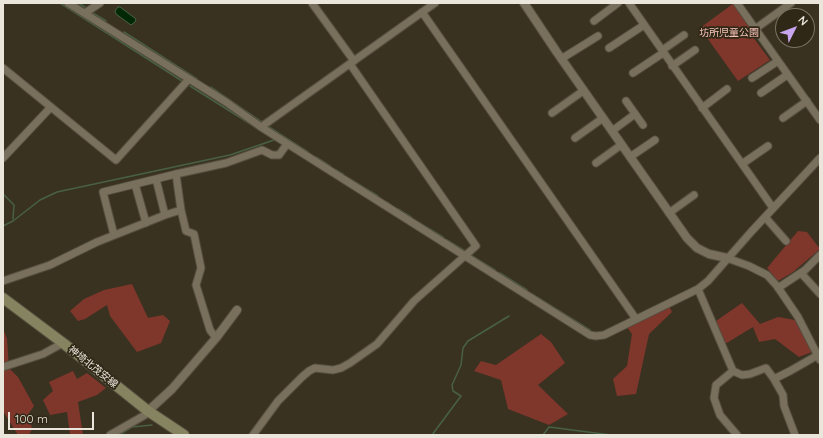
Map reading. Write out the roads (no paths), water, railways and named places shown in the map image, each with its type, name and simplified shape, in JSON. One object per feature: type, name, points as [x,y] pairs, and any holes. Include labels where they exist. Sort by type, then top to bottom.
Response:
[{"type":"main road","name":"神埼北茂安線","points":[[3,298],[63,343],[148,411],[184,435]]},
{"type":"street","points":[[68,3],[189,78],[287,144],[464,257],[590,335],[604,335],[698,288],[708,281],[727,258],[820,158]]},
{"type":"street","points":[[85,14],[100,3]]},
{"type":"street","points":[[253,435],[278,401],[309,371],[315,368],[333,370],[342,368],[378,344],[414,301],[476,246],[312,3]]},
{"type":"street","points":[[261,127],[435,3]]},
{"type":"street","points":[[524,3],[583,91],[687,238],[697,248],[709,254],[727,258],[750,266],[767,276],[778,288],[798,317],[819,358],[774,379]]},
{"type":"street","points":[[594,21],[618,3]]},
{"type":"street","points":[[629,3],[773,208]]},
{"type":"street","points":[[737,3],[820,120]]},
{"type":"street","points":[[755,29],[791,3]]},
{"type":"street","points":[[422,12],[636,319]]},
{"type":"street","points":[[609,48],[644,25]]},
{"type":"street","points":[[633,73],[663,53],[664,49],[684,35]]},
{"type":"street","points":[[561,59],[598,36]]},
{"type":"street","points":[[672,66],[696,50]]},
{"type":"street","points":[[752,78],[778,61]]},
{"type":"street","points":[[3,68],[116,160],[189,78]]},
{"type":"street","points":[[761,93],[787,74]]},
{"type":"street","points":[[702,108],[727,89]]},
{"type":"street","points":[[552,113],[583,91]]},
{"type":"street","points":[[626,101],[643,125]]},
{"type":"street","points":[[784,118],[807,101]]},
{"type":"street","points":[[3,158],[51,107]]},
{"type":"street","points":[[612,131],[635,114]]},
{"type":"street","points":[[575,138],[603,118]]},
{"type":"street","points":[[630,158],[655,140]]},
{"type":"street","points":[[114,235],[103,192],[226,163],[262,150],[272,155],[279,155],[287,144]]},
{"type":"street","points":[[596,163],[621,145]]},
{"type":"street","points":[[742,164],[768,146]]},
{"type":"street","points":[[176,174],[181,210],[186,231],[194,234],[201,268],[196,285],[210,330],[216,338]]},
{"type":"street","points":[[156,179],[165,215]]},
{"type":"street","points":[[135,184],[146,223]]},
{"type":"street","points":[[669,213],[694,195]]},
{"type":"street","points":[[3,281],[50,265],[114,235],[181,210]]},
{"type":"street","points":[[765,217],[786,241]]},
{"type":"street","points":[[778,288],[801,273],[820,255]]},
{"type":"street","points":[[801,273],[820,294]]},
{"type":"street","points":[[698,288],[733,371],[742,375],[750,374],[766,368],[783,395],[784,406],[795,435]]},
{"type":"street","points":[[110,435],[145,415],[172,389],[216,338],[237,310]]},
{"type":"street","points":[[3,367],[43,354],[63,343]]},
{"type":"street","points":[[733,371],[716,385],[714,398],[720,415],[737,435]]},
{"type":"waterway","points":[[60,3],[182,81]]},
{"type":"waterway","points":[[78,3],[85,7]]},
{"type":"waterway","points":[[93,13],[106,21]]},
{"type":"waterway","points":[[124,32],[197,79]]},
{"type":"waterway","points":[[190,86],[252,125]]},
{"type":"waterway","points":[[211,87],[262,122],[305,92]]},
{"type":"waterway","points":[[269,127],[308,152]]},
{"type":"waterway","points":[[3,226],[13,221],[40,200],[57,192],[230,155],[274,140]]},
{"type":"waterway","points":[[316,157],[330,166]]},
{"type":"waterway","points":[[336,170],[343,174]]},
{"type":"waterway","points":[[350,179],[378,196]]},
{"type":"waterway","points":[[3,194],[14,205],[13,219]]},
{"type":"waterway","points":[[387,202],[391,205]]},
{"type":"waterway","points":[[398,209],[411,217]]},
{"type":"waterway","points":[[418,222],[443,237]]},
{"type":"waterway","points":[[447,240],[465,251]]},
{"type":"waterway","points":[[472,256],[495,270]]},
{"type":"waterway","points":[[500,273],[527,290]]},
{"type":"waterway","points":[[532,294],[590,330]]},
{"type":"waterway","points":[[432,435],[461,396],[453,391],[452,385],[461,365],[463,348],[468,341],[509,316]]},
{"type":"waterway","points":[[119,435],[132,427],[152,425]]},
{"type":"waterway","points":[[543,435],[549,427],[611,435]]},
{"type":"park label","name":"坊所児童公園","points":[[729,33]]}]
